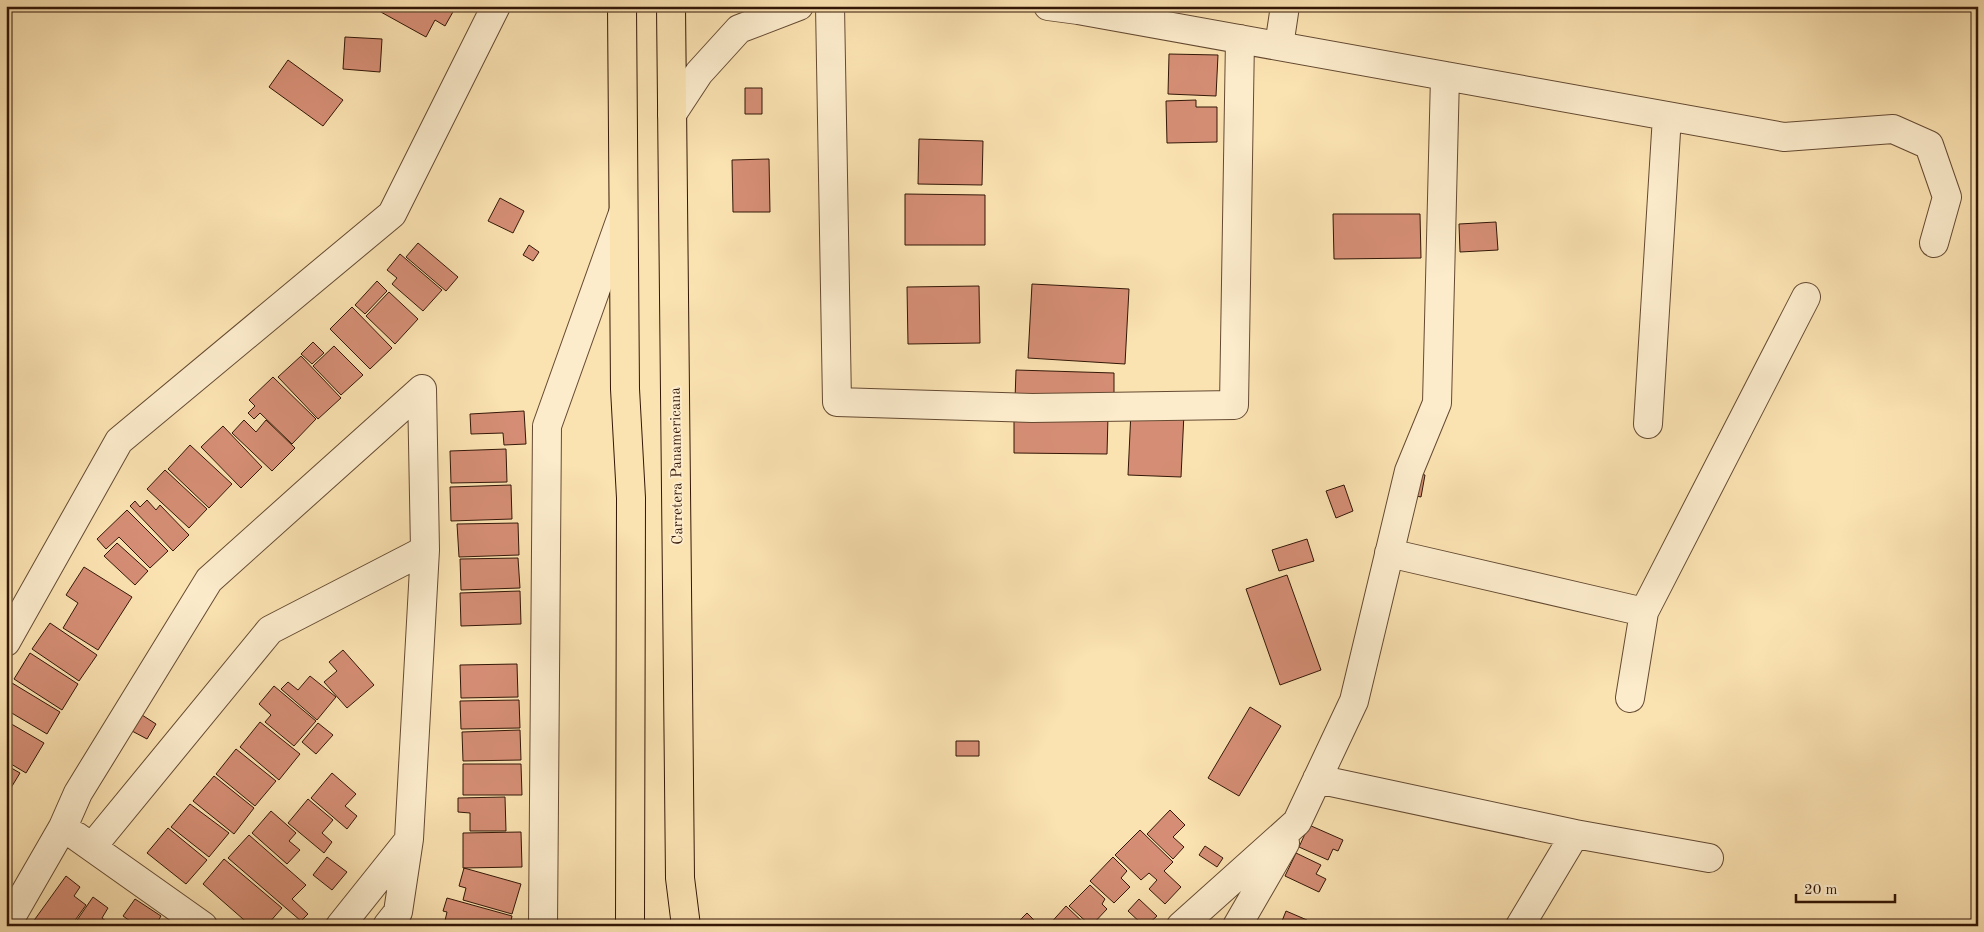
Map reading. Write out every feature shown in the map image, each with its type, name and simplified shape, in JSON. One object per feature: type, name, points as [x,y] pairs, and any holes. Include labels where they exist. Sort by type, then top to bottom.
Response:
[{"type":"highway","points":[[622,6],[625,389],[631,498],[630,926]]},
{"type":"highway","name":"Carretera Panamericana","points":[[671,6],[680,878],[686,926]]},
{"type":"street","points":[[6,642],[119,441],[392,214],[496,6]]},
{"type":"street","points":[[672,114],[699,73],[739,29],[799,6]]},
{"type":"street","points":[[830,6],[837,402],[1032,408],[1234,405],[1240,39]]},
{"type":"street","points":[[1048,6],[1078,8],[1784,137],[1893,129],[1929,144],[1947,198],[1934,243]]},
{"type":"street","points":[[1279,46],[1285,6]]},
{"type":"street","points":[[1238,926],[1297,822],[1354,701],[1409,471],[1437,403],[1445,76]]},
{"type":"street","points":[[1648,424],[1667,116]]},
{"type":"street","points":[[543,926],[547,426],[623,212]]},
{"type":"street","points":[[1630,698],[1644,612],[1806,297]]},
{"type":"street","points":[[6,926],[63,826],[78,793],[209,580],[422,390],[425,550],[408,840],[398,912],[387,926]]},
{"type":"street","points":[[92,847],[270,630],[425,550]]},
{"type":"street","points":[[1389,553],[1644,612]]},
{"type":"street","points":[[1317,779],[1575,834],[1709,858]]},
{"type":"street","points":[[1181,926],[1297,822]]},
{"type":"street","points":[[63,826],[203,926]]},
{"type":"street","points":[[1520,926],[1575,834]]},
{"type":"street","points":[[340,926],[408,840]]},
{"type":"building","points":[[370,6],[447,6],[454,10],[445,26],[435,20],[426,37]]},
{"type":"building","points":[[345,37],[382,39],[380,72],[343,69]]},
{"type":"building","points":[[1169,54],[1218,55],[1216,96],[1168,94]]},
{"type":"building","points":[[288,60],[343,100],[323,126],[269,87]]},
{"type":"building","points":[[745,88],[762,88],[762,114],[745,114]]},
{"type":"building","points":[[1196,100],[1196,107],[1217,107],[1217,142],[1167,143],[1166,101]]},
{"type":"building","points":[[919,139],[983,141],[982,185],[918,184]]},
{"type":"building","points":[[769,159],[770,212],[733,212],[732,160]]},
{"type":"building","points":[[905,194],[985,195],[985,245],[905,245]]},
{"type":"building","points":[[500,198],[524,211],[513,233],[488,221]]},
{"type":"building","points":[[1333,214],[1420,214],[1421,258],[1334,259]]},
{"type":"building","points":[[1496,222],[1498,250],[1460,252],[1459,224]]},
{"type":"building","points":[[418,243],[458,277],[446,291],[406,257]]},
{"type":"building","points":[[529,245],[539,252],[533,261],[523,255]]},
{"type":"building","points":[[400,254],[442,290],[423,311],[392,284],[397,278],[387,270]]},
{"type":"building","points":[[377,281],[387,291],[365,314],[355,305]]},
{"type":"building","points":[[1032,284],[1129,289],[1125,364],[1028,358]]},
{"type":"building","points":[[979,286],[980,343],[908,344],[907,287]]},
{"type":"building","points":[[389,292],[418,319],[395,344],[366,316]]},
{"type":"building","points":[[352,307],[392,348],[370,369],[330,329]]},
{"type":"building","points":[[313,342],[324,353],[312,364],[301,354]]},
{"type":"building","points":[[334,346],[363,375],[341,395],[313,366]]},
{"type":"building","points":[[301,356],[341,398],[318,419],[278,377]]},
{"type":"building","points":[[1016,370],[1114,373],[1114,402],[1015,400]]},
{"type":"building","points":[[273,377],[316,419],[292,444],[260,413],[254,419],[248,413],[255,406],[249,400]]},
{"type":"building","points":[[524,411],[526,444],[504,445],[503,433],[471,434],[470,414]]},
{"type":"building","points":[[1131,411],[1184,413],[1181,477],[1128,475]]},
{"type":"building","points":[[1014,414],[1108,416],[1107,454],[1014,453]]},
{"type":"building","points":[[244,420],[256,432],[266,420],[295,448],[272,471],[232,433]]},
{"type":"building","points":[[223,426],[262,467],[241,488],[201,447]]},
{"type":"building","points":[[190,445],[232,484],[209,508],[168,469]]},
{"type":"building","points":[[506,449],[507,482],[451,483],[450,451]]},
{"type":"building","points":[[165,470],[207,509],[189,528],[147,489]]},
{"type":"building","points":[[1411,472],[1425,475],[1421,497],[1407,494]]},
{"type":"building","points":[[511,485],[512,519],[451,521],[450,487]]},
{"type":"building","points":[[1344,485],[1353,511],[1336,518],[1326,491]]},
{"type":"building","points":[[147,500],[156,510],[160,505],[189,535],[173,551],[130,506],[135,501],[140,507]]},
{"type":"building","points":[[127,510],[168,551],[150,568],[119,537],[106,549],[97,539]]},
{"type":"building","points":[[518,523],[519,555],[459,557],[457,524]]},
{"type":"building","points":[[1307,539],[1314,561],[1279,571],[1272,550]]},
{"type":"building","points":[[117,543],[148,571],[135,585],[104,556]]},
{"type":"building","points":[[518,558],[520,588],[461,590],[460,559]]},
{"type":"building","points":[[84,567],[132,597],[98,650],[63,628],[78,603],[66,595]]},
{"type":"building","points":[[1287,575],[1321,670],[1280,685],[1246,589]]},
{"type":"building","points":[[520,591],[521,624],[461,626],[460,593]]},
{"type":"building","points":[[50,623],[97,655],[79,681],[32,649]]},
{"type":"building","points":[[343,650],[374,685],[347,708],[324,682],[337,671],[329,662]]},
{"type":"building","points":[[30,653],[78,684],[62,710],[14,679]]},
{"type":"building","points":[[517,664],[518,697],[461,698],[460,665]]},
{"type":"building","points":[[310,676],[336,697],[317,720],[281,689],[288,682],[298,690]]},
{"type":"building","points":[[12,683],[60,712],[47,734],[10,712],[6,719],[6,692]]},
{"type":"building","points":[[274,686],[316,721],[294,746],[265,722],[271,715],[259,704]]},
{"type":"building","points":[[519,700],[520,728],[461,729],[460,701]]},
{"type":"building","points":[[1250,707],[1281,726],[1239,796],[1208,778]]},
{"type":"building","points":[[142,715],[156,724],[147,739],[132,731]]},
{"type":"building","points":[[8,722],[44,743],[26,773],[6,761],[6,725]]},
{"type":"building","points":[[260,722],[300,754],[279,780],[240,747]]},
{"type":"building","points":[[318,723],[333,735],[316,754],[302,742]]},
{"type":"building","points":[[520,730],[521,760],[463,761],[462,732]]},
{"type":"building","points":[[956,741],[979,741],[979,756],[956,756]]},
{"type":"building","points":[[236,749],[276,781],[255,806],[216,774]]},
{"type":"building","points":[[463,764],[521,764],[522,795],[463,795]]},
{"type":"building","points":[[6,765],[20,773],[6,796]]},
{"type":"building","points":[[332,773],[356,794],[345,806],[357,816],[347,829],[311,798]]},
{"type":"building","points":[[214,776],[254,808],[234,834],[193,801]]},
{"type":"building","points":[[505,797],[506,831],[470,831],[470,813],[458,812],[458,798]]},
{"type":"building","points":[[308,799],[333,820],[322,833],[332,842],[324,853],[288,823]]},
{"type":"building","points":[[190,804],[229,833],[209,857],[171,827]]},
{"type":"building","points":[[1170,810],[1185,825],[1173,837],[1184,847],[1173,859],[1147,834]]},
{"type":"building","points":[[271,811],[296,833],[289,841],[300,850],[287,864],[252,833]]},
{"type":"building","points":[[1309,825],[1343,840],[1338,851],[1333,849],[1328,860],[1299,847]]},
{"type":"building","points":[[168,828],[207,860],[186,884],[147,853]]},
{"type":"building","points":[[1140,830],[1173,862],[1164,871],[1181,887],[1165,904],[1149,889],[1157,880],[1149,873],[1141,880],[1115,855]]},
{"type":"building","points":[[521,832],[522,867],[463,868],[463,833]]},
{"type":"building","points":[[249,835],[306,885],[292,899],[308,914],[301,921],[228,858]]},
{"type":"building","points":[[1205,846],[1223,858],[1217,867],[1199,855]]},
{"type":"building","points":[[1296,853],[1321,865],[1316,874],[1326,879],[1319,892],[1285,876]]},
{"type":"building","points":[[327,857],[347,872],[332,890],[313,875]]},
{"type":"building","points":[[1113,857],[1127,871],[1121,878],[1130,887],[1114,903],[1090,881]]},
{"type":"building","points":[[224,859],[282,908],[268,924],[270,926],[251,926],[203,884]]},
{"type":"building","points":[[464,868],[521,884],[512,914],[463,900],[466,888],[459,886]]},
{"type":"building","points":[[66,876],[80,887],[74,896],[86,905],[71,926],[30,926]]},
{"type":"building","points":[[1090,885],[1105,899],[1102,904],[1107,909],[1091,926],[1069,906]]},
{"type":"building","points":[[93,897],[108,908],[102,918],[112,926],[73,926]]},
{"type":"building","points":[[447,898],[512,916],[510,926],[444,925],[447,912],[443,911]]},
{"type":"building","points":[[135,899],[161,916],[155,926],[137,926],[123,916]]},
{"type":"building","points":[[1139,899],[1157,916],[1146,926],[1128,911]]},
{"type":"building","points":[[1066,906],[1087,926],[1048,926]]},
{"type":"building","points":[[1286,911],[1307,920],[1304,926],[1280,926]]},
{"type":"building","points":[[1027,913],[1040,926],[1014,926]]}]
